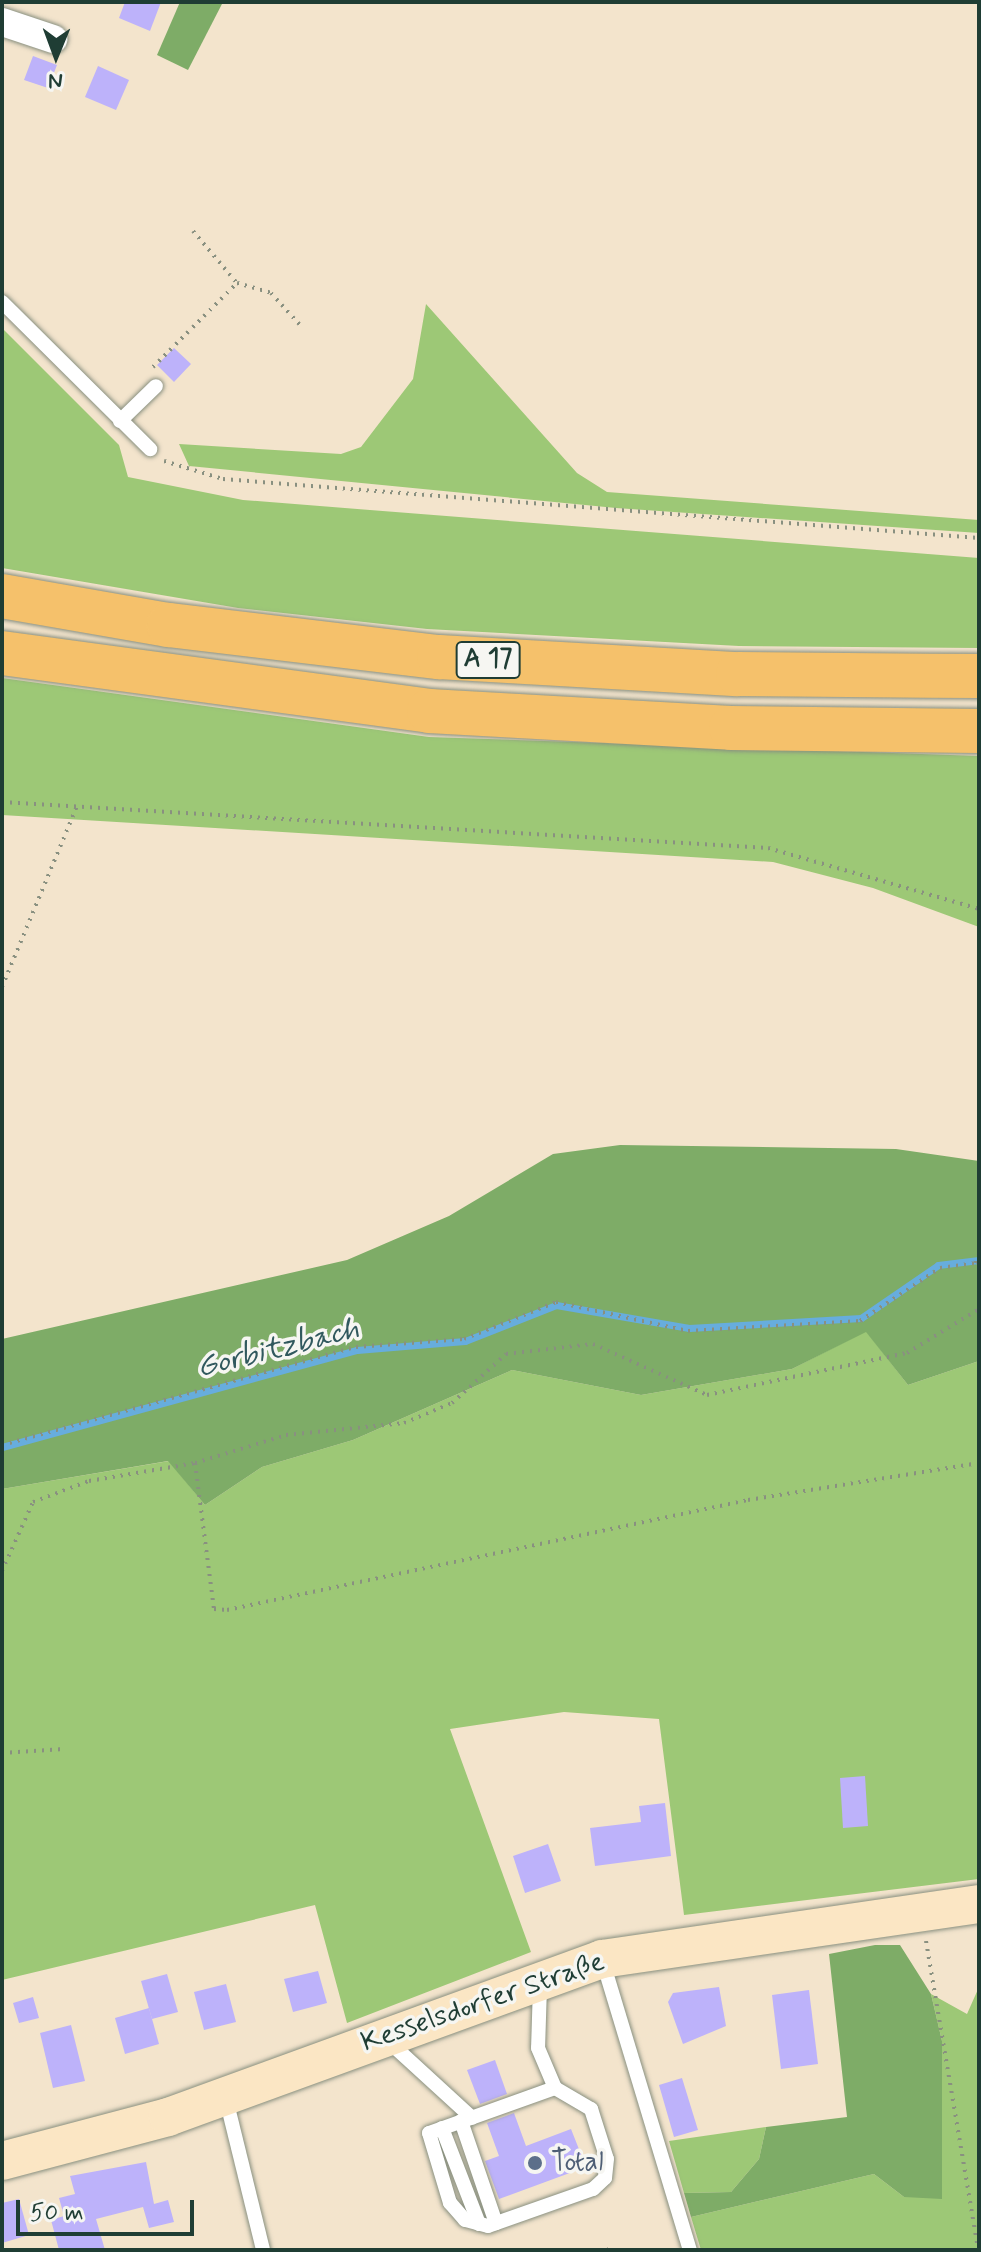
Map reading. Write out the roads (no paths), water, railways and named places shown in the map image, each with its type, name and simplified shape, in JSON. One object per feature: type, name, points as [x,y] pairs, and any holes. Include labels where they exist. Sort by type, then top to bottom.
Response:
[{"type":"highway","name":"A 17","points":[[2,596],[213,632],[439,657],[738,674],[979,676]]},
{"type":"highway","name":"A 17","points":[[2,653],[429,711],[731,728],[979,731]]},
{"type":"main road","name":"Kesselsdorfer Straße","points":[[2,2161],[225,2096],[540,1978],[602,1959],[979,1904]]},
{"type":"street","points":[[2,22],[53,39]]},
{"type":"lane","points":[[2,302],[150,449]]},
{"type":"lane","points":[[120,421],[156,386]]},
{"type":"lane","points":[[602,1959],[690,2250]]},
{"type":"lane","points":[[540,1978],[538,2048],[555,2088],[591,2109],[607,2159],[605,2178],[593,2189],[496,2223],[479,2224],[450,2203],[429,2133],[555,2088]]},
{"type":"lane","points":[[384,2037],[467,2120],[496,2223]]},
{"type":"lane","points":[[225,2096],[263,2250]]},
{"type":"waterway","name":"Gorbitzbach","points":[[2,1447],[357,1350],[465,1341],[556,1305],[689,1328],[861,1318],[938,1265],[979,1260]]},
{"type":"place","name":"Total","points":[[535,2163]]}]
